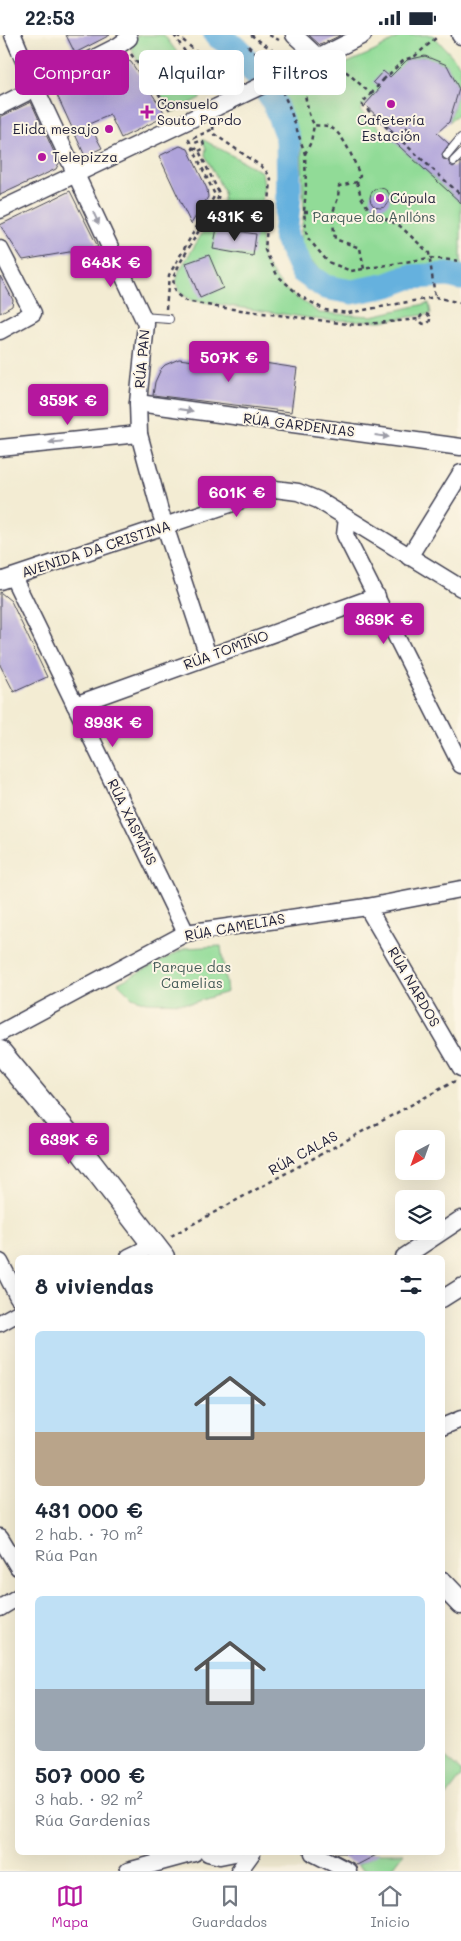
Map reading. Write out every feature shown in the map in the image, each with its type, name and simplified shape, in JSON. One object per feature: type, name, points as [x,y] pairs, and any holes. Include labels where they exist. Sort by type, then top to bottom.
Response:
[{"type":"street","name":"RÚA PAN","points":[[13,35],[19,50]]},
{"type":"street","points":[[294,35],[310,50]]},
{"type":"street","points":[[334,50],[363,35]]},
{"type":"street","points":[[110,50],[129,38]]},
{"type":"street","points":[[0,210],[254,90]]},
{"type":"street","points":[[0,106],[20,95]]},
{"type":"street","name":"RÚA PAN","points":[[39,95],[146,324],[138,403],[140,434],[165,526],[208,656]]},
{"type":"street","points":[[0,249],[33,313],[0,331]]},
{"type":"street","name":"RÚA GARDENIAS","points":[[138,403],[461,447]]},
{"type":"street","points":[[0,449],[140,434]]},
{"type":"street","points":[[409,557],[461,473]]},
{"type":"street","name":"AVENIDA DA CRISTINA","points":[[6,579],[275,489],[298,492],[318,500],[461,588]]},
{"type":"street","points":[[347,518],[345,535],[461,765]]},
{"type":"street","name":"RÚA XASMÍNS","points":[[6,579],[75,705],[186,933]]},
{"type":"street","name":"RÚA TOMIÑO","points":[[75,705],[377,596]]},
{"type":"street","name":"RÚA CAMELIAS","points":[[0,1033],[186,933],[367,907],[461,889]]},
{"type":"street","name":"RÚA NARDOS","points":[[367,907],[461,1068]]},
{"type":"street","points":[[0,1051],[74,1141],[159,1251],[139,1255]]},
{"type":"street","points":[[407,1255],[461,1219]]},
{"type":"street","points":[[0,1262],[15,1291]]},
{"type":"street","points":[[445,1297],[461,1287]]},
{"type":"street","points":[[0,1323],[15,1315]]},
{"type":"street","points":[[445,1426],[461,1419]]},
{"type":"street","points":[[0,1537],[15,1562]]},
{"type":"street","points":[[445,1586],[461,1603]]},
{"type":"street","points":[[0,1608],[15,1599]]},
{"type":"street","points":[[128,1871],[187,1855]]},
{"type":"street","points":[[239,1871],[251,1855]]},
{"type":"street","points":[[317,1855],[348,1871]]},
{"type":"lane","points":[[446,155],[461,138]]},
{"type":"lane","points":[[454,161],[461,153]]},
{"type":"lane","points":[[142,317],[167,318]]},
{"type":"path","points":[[175,35],[193,50]]},
{"type":"path","points":[[175,35],[203,79],[213,109],[214,134],[265,169],[271,179],[265,249],[277,275],[300,296],[325,310],[348,313],[435,297],[461,303]]},
{"type":"path","points":[[251,35],[272,50]]},
{"type":"path","points":[[129,38],[130,52],[172,115]]},
{"type":"path","points":[[436,38],[415,57],[404,60],[361,104],[461,195]]},
{"type":"path","points":[[346,71],[371,94]]},
{"type":"path","points":[[304,95],[314,125],[311,142],[305,154]]},
{"type":"path","points":[[289,106],[305,154],[306,189],[304,212],[307,237],[328,262],[351,271],[429,258],[461,261]]},
{"type":"path","points":[[399,122],[408,129]]},
{"type":"path","points":[[314,125],[328,126],[350,150],[360,176],[357,182],[361,197],[370,211],[400,226],[429,253],[435,297]]},
{"type":"path","points":[[400,139],[411,126]]},
{"type":"path","points":[[167,318],[169,275],[215,195],[188,140],[213,129]]},
{"type":"path","points":[[196,137],[198,141],[202,141],[204,146],[199,151]]},
{"type":"path","points":[[198,141],[194,146],[199,151],[219,193],[218,198],[173,278],[175,293],[186,301],[254,313],[356,325],[420,319],[422,315],[426,314],[429,316],[430,321],[424,324],[420,322],[420,319]]},
{"type":"path","points":[[357,182],[339,186],[338,198],[332,215],[334,239],[360,248],[364,269]]},
{"type":"path","points":[[304,212],[332,215]]},
{"type":"path","name":"RÚA CALAS","points":[[159,1251],[461,1077]]},
{"type":"green space","points":[[139,35],[164,35],[175,50],[139,50],[139,63],[132,50],[134,38]]},
{"type":"green space","name":"Parque do Anllóns","points":[[402,35],[433,35],[461,66],[461,113],[449,122],[459,89],[447,65],[425,56],[407,60],[360,110],[461,203],[461,279],[449,275],[371,289],[327,278],[325,273],[308,259],[299,243],[304,212],[301,143],[278,100],[285,95],[346,95],[346,64],[375,51]]},
{"type":"green space","points":[[161,95],[200,95],[200,98],[173,112]]},
{"type":"green space","points":[[202,139],[262,172],[264,185],[260,222],[263,260],[283,288],[319,313],[372,316],[429,303],[431,314],[381,321],[322,320],[191,300],[180,293],[176,282],[179,271],[223,200],[224,192],[205,155],[206,148]]},
{"type":"green space","name":"Parque das Camelias","points":[[221,946],[227,992],[192,1003],[146,1002],[132,997],[118,983],[186,948]]},
{"type":"green space","points":[[445,1758],[461,1771],[461,1777],[445,1798]]},
{"type":"green space","points":[[368,1855],[402,1855],[390,1871],[367,1871],[357,1865],[370,1858]]},
{"type":"building","points":[[66,35],[110,35],[81,50],[74,50]]},
{"type":"building","points":[[309,35],[341,35],[320,45]]},
{"type":"building","points":[[425,56],[447,65],[459,89],[449,122],[437,133],[449,144],[442,154],[443,159],[448,160],[453,167],[461,162],[461,203],[387,135],[392,130],[365,105],[380,88],[373,82],[383,71],[390,77],[407,60]]},
{"type":"building","points":[[129,61],[131,62],[139,74],[139,95],[153,95],[164,112],[162,118],[121,138],[110,115],[89,124],[102,148],[85,156],[57,95],[129,95]]},
{"type":"building","points":[[31,102],[59,163],[56,169],[0,195],[0,117]]},
{"type":"building","points":[[180,146],[188,149],[207,189],[208,197],[191,224],[159,156]]},
{"type":"building","name":"Cúpula","points":[[380,188],[387,191],[390,198],[387,205],[380,208],[373,205],[370,198],[373,191]]},
{"type":"building","points":[[70,191],[98,247],[23,260],[0,225]]},
{"type":"building","points":[[217,228],[256,234],[253,256],[213,249]]},
{"type":"building","points":[[209,255],[223,288],[200,298],[186,263]]},
{"type":"building","points":[[0,276],[13,300],[12,306],[0,313]]},
{"type":"building","points":[[218,356],[297,368],[291,412],[153,395],[155,382],[165,365],[179,359],[216,364]]},
{"type":"building","points":[[0,592],[11,601],[47,677],[14,692],[0,665]]},
{"type":"building","points":[[338,1855],[376,1855],[357,1865]]},
{"type":"waterway","points":[[216,35],[239,50],[274,102],[288,139],[289,196],[285,235],[302,271],[325,287],[352,292],[388,285],[409,277],[449,275],[461,278]]},
{"type":"place","name":"Cafetería Estación","points":[[391,104]]},
{"type":"place","name":"Consuelo Souto Pardo","points":[[147,112]]},
{"type":"place","name":"Elida mesajo","points":[[109,129]]},
{"type":"place","name":"Telepizza","points":[[42,157]]},
{"type":"place","name":"Cúpula","points":[[380,198]]}]
